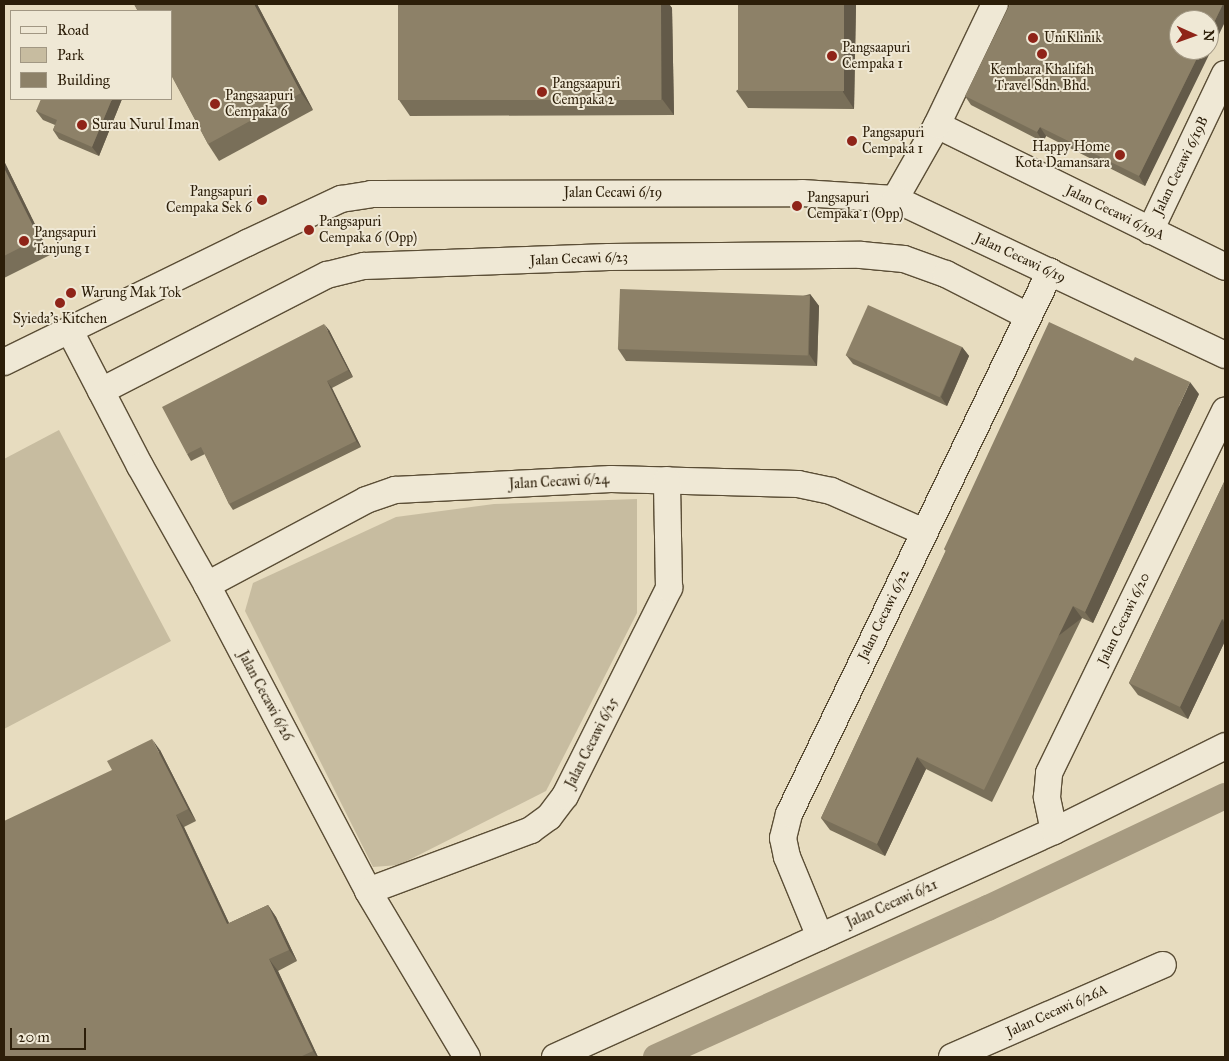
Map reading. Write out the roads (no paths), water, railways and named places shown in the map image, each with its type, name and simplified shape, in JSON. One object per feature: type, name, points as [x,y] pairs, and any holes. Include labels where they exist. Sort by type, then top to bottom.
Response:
[{"type":"street","points":[[894,199],[937,126],[995,4]]},
{"type":"street","name":"Jalan Cecawi 6/19B","points":[[1150,230],[1225,74]]},
{"type":"street","name":"Jalan Cecawi 6/19A","points":[[937,126],[1225,267]]},
{"type":"street","name":"Jalan Cecawi 6/19","points":[[4,362],[50,338],[70,331],[220,256],[341,199],[371,194],[802,193],[894,199],[1225,355]]},
{"type":"street","name":"Jalan Cecawi 6/23","points":[[101,391],[327,275],[364,266],[609,257],[861,254],[904,260],[1032,307]]},
{"type":"street","points":[[1032,307],[1050,272]]},
{"type":"street","name":"Jalan Cecawi 6/22","points":[[820,937],[787,857],[783,838],[789,814],[1032,307]]},
{"type":"street","name":"Jalan Cecawi 6/26","points":[[70,331],[140,466],[207,585],[368,891],[467,1057]]},
{"type":"street","name":"Jalan Cecawi 6/20","points":[[1054,831],[1047,797],[1049,773],[1225,411]]},
{"type":"street","name":"Jalan Cecawi 6/24","points":[[207,585],[366,500],[395,490],[611,479],[798,484],[831,491],[924,532]]},
{"type":"street","name":"Jalan Cecawi 6/25","points":[[368,891],[531,830],[549,817],[565,796],[669,588],[667,480]]},
{"type":"street","name":"Jalan Cecawi 6/21","points":[[555,1057],[1054,831],[1225,746]]},
{"type":"street","name":"Jalan Cecawi 6/26A","points":[[952,1057],[1163,965]]},
{"type":"waterway","points":[[656,1057],[988,908],[1225,796]]},
{"type":"place","name":"UniKlinik","points":[[1033,38]]},
{"type":"place","name":"Kembara Khalifah Travel Sdn. Bhd.","points":[[1042,54]]},
{"type":"place","name":"Pangsaapuri Cempaka 1","points":[[832,56]]},
{"type":"place","name":"Pangsaapuri Cempaka 2","points":[[542,92]]},
{"type":"place","name":"Pangsaapuri Cempaka 6","points":[[215,104]]},
{"type":"place","name":"Surau Nurul Iman","points":[[82,125]]},
{"type":"place","name":"Pangsapuri Cempaka 1","points":[[852,141]]},
{"type":"place","name":"Happy Home Kota Damansara","points":[[1120,155]]},
{"type":"place","name":"Pangsapuri Cempaka Sek 6","points":[[262,200]]},
{"type":"place","name":"Pangsapuri Cempaka 1 (Opp)","points":[[797,206]]},
{"type":"place","name":"Pangsapuri Cempaka 6 (Opp)","points":[[309,230]]},
{"type":"place","name":"Pangsapuri Tanjung 1","points":[[24,241]]},
{"type":"place","name":"Warung Mak Tok","points":[[71,293]]},
{"type":"place","name":"Syieda's Kitchen","points":[[60,303]]}]
